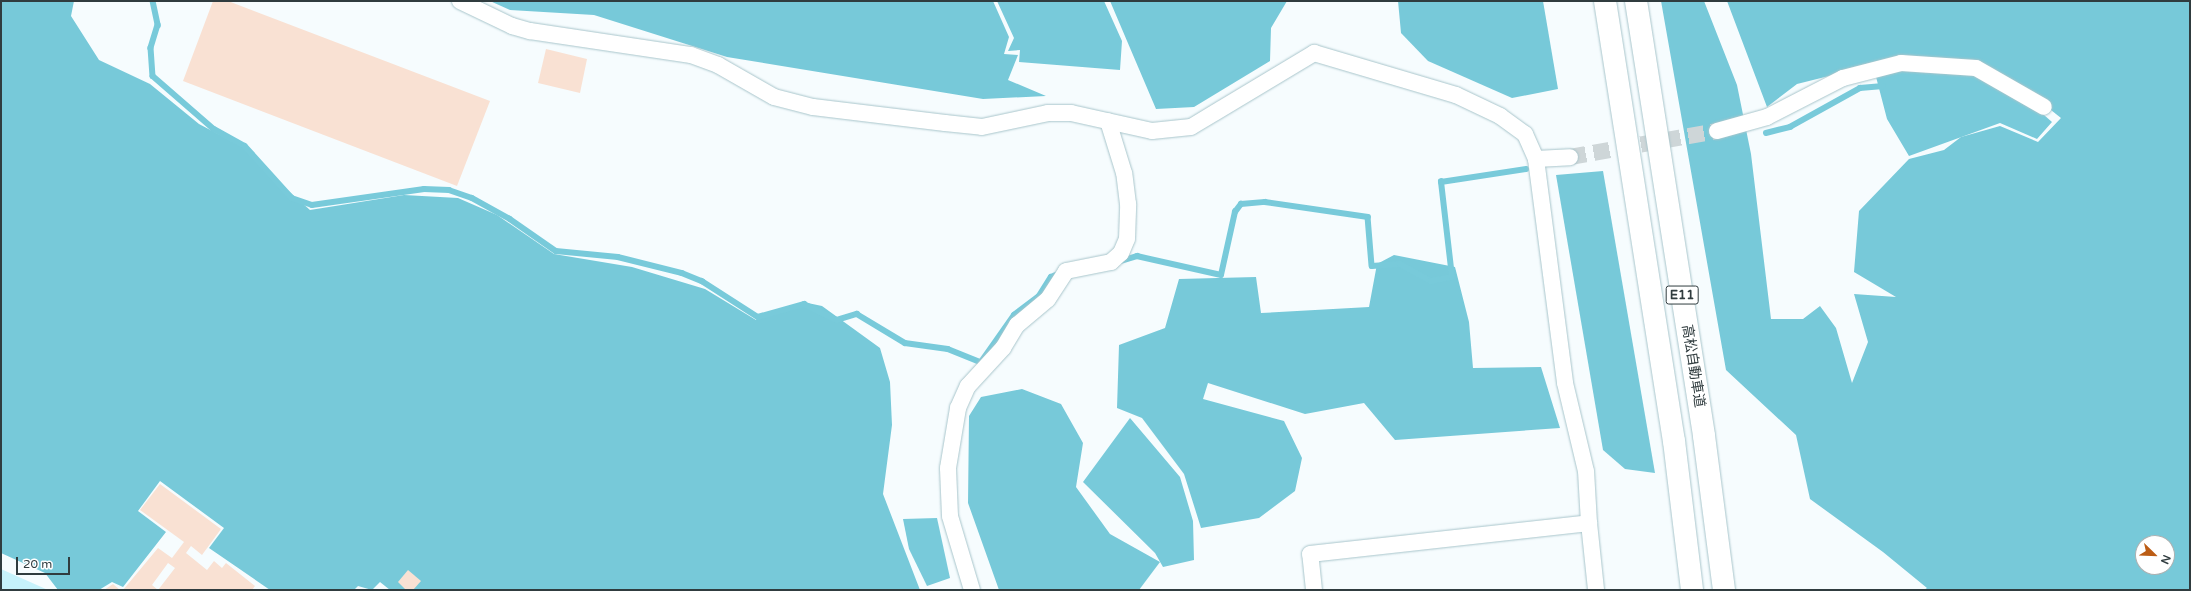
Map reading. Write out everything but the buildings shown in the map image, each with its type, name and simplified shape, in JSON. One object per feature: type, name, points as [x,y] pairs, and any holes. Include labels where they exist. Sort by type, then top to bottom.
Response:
[{"type":"highway","name":"E11","points":[[1605,1],[1672,426],[1692,590]]},
{"type":"highway","name":"高松自動車道","points":[[1636,1],[1704,436],[1724,590]]},
{"type":"street","points":[[460,1],[512,26],[530,31],[691,55],[718,65],[774,97],[813,106],[982,127],[1048,113],[1071,113],[1152,131],[1191,127],[1314,53],[1456,96],[1500,116],[1525,134],[1536,159],[1565,383],[1586,471],[1589,523],[1596,590]]},
{"type":"street","points":[[1717,131],[1767,117],[1843,78],[1901,63],[1976,68],[2044,107]]},
{"type":"street","points":[[972,590],[950,516],[948,468],[958,408],[968,386],[1003,348],[1017,325],[1048,298],[1066,271],[1111,262],[1121,253],[1127,239],[1128,204],[1124,174],[1108,121]]},
{"type":"street","points":[[1536,159],[1570,157]]},
{"type":"street","points":[[1314,590],[1310,554],[1589,523]]},
{"type":"shaded area","points":[[1,1],[74,1],[71,16],[99,60],[150,84],[199,124],[254,153],[275,179],[310,210],[404,195],[458,198],[497,215],[554,254],[632,267],[705,289],[756,320],[803,302],[822,306],[880,348],[890,382],[892,425],[883,494],[920,590],[390,590],[380,582],[372,590],[358,586],[354,590],[270,590],[209,548],[224,528],[160,481],[138,511],[166,532],[123,587],[112,582],[99,590],[58,590],[45,573],[1,553]]},
{"type":"shaded area","points":[[490,1],[993,1],[1009,37],[1004,54],[1018,55],[1008,80],[1046,96],[983,99],[727,57],[594,15],[510,10]]},
{"type":"shaded area","points":[[997,1],[1104,1],[1122,41],[1120,70],[1019,62],[1020,50],[1008,51],[1014,38]]},
{"type":"shaded area","points":[[1110,1],[1287,1],[1271,28],[1270,61],[1194,107],[1156,109]]},
{"type":"shaded area","points":[[1398,1],[1543,1],[1558,89],[1512,98],[1428,61],[1401,33]]},
{"type":"shaded area","points":[[1661,1],[1704,1],[1737,85],[1751,154],[1771,319],[1803,319],[1820,306],[1836,328],[1852,383],[1868,342],[1854,294],[1896,297],[1854,272],[1859,211],[1909,159],[1944,150],[1961,137],[2000,126],[2038,142],[2061,118],[2023,88],[1897,59],[1797,84],[1767,107],[1727,1],[2190,1],[2190,590],[1924,590],[1927,588],[1883,552],[1810,499],[1796,435],[1726,370]]},
{"type":"shaded area","points":[[1924,67],[1974,71],[2027,100],[2052,122],[2037,139],[2000,123],[1909,156],[1887,119],[1875,73]]},
{"type":"shaded area","points":[[1603,171],[1655,473],[1625,469],[1603,450],[1556,175]]},
{"type":"shaded area","points":[[1394,255],[1455,267],[1469,322],[1473,368],[1541,367],[1560,428],[1395,440],[1364,403],[1305,414],[1208,383],[1203,399],[1284,421],[1302,458],[1295,491],[1259,518],[1201,528],[1184,474],[1142,418],[1117,408],[1119,345],[1165,328],[1179,279],[1256,277],[1261,313],[1369,307],[1377,264]]},
{"type":"shaded area","points":[[1022,389],[1061,404],[1083,443],[1076,487],[1110,534],[1160,562],[1139,590],[999,590],[968,503],[969,416],[981,397]]},
{"type":"shaded area","points":[[1130,418],[1180,477],[1193,521],[1194,560],[1163,567],[1155,553],[1083,482]]},
{"type":"shaded area","points":[[937,518],[950,578],[927,586],[909,549],[903,519]]},
{"type":"shaded area","points":[[1,569],[48,590],[1,590]]},
{"type":"waterway","points":[[153,1],[158,25],[151,48],[153,76],[214,129],[245,146],[292,198],[312,205],[424,189],[449,190],[472,198],[510,219],[556,251],[618,257],[682,273],[702,281],[758,317],[804,304],[837,320],[857,314],[905,343],[948,349],[981,362],[1014,315],[1039,296],[1051,277],[1058,274]]},
{"type":"waterway","points":[[1766,133],[1790,127],[1860,88],[1883,86]]},
{"type":"waterway","points":[[1121,261],[1137,256],[1221,275],[1235,212],[1241,204],[1265,202],[1368,217],[1372,266],[1400,264],[1431,281],[1452,277],[1441,182],[1526,169]]},
{"type":"tunnel","points":[[1570,157],[1717,131]]}]
